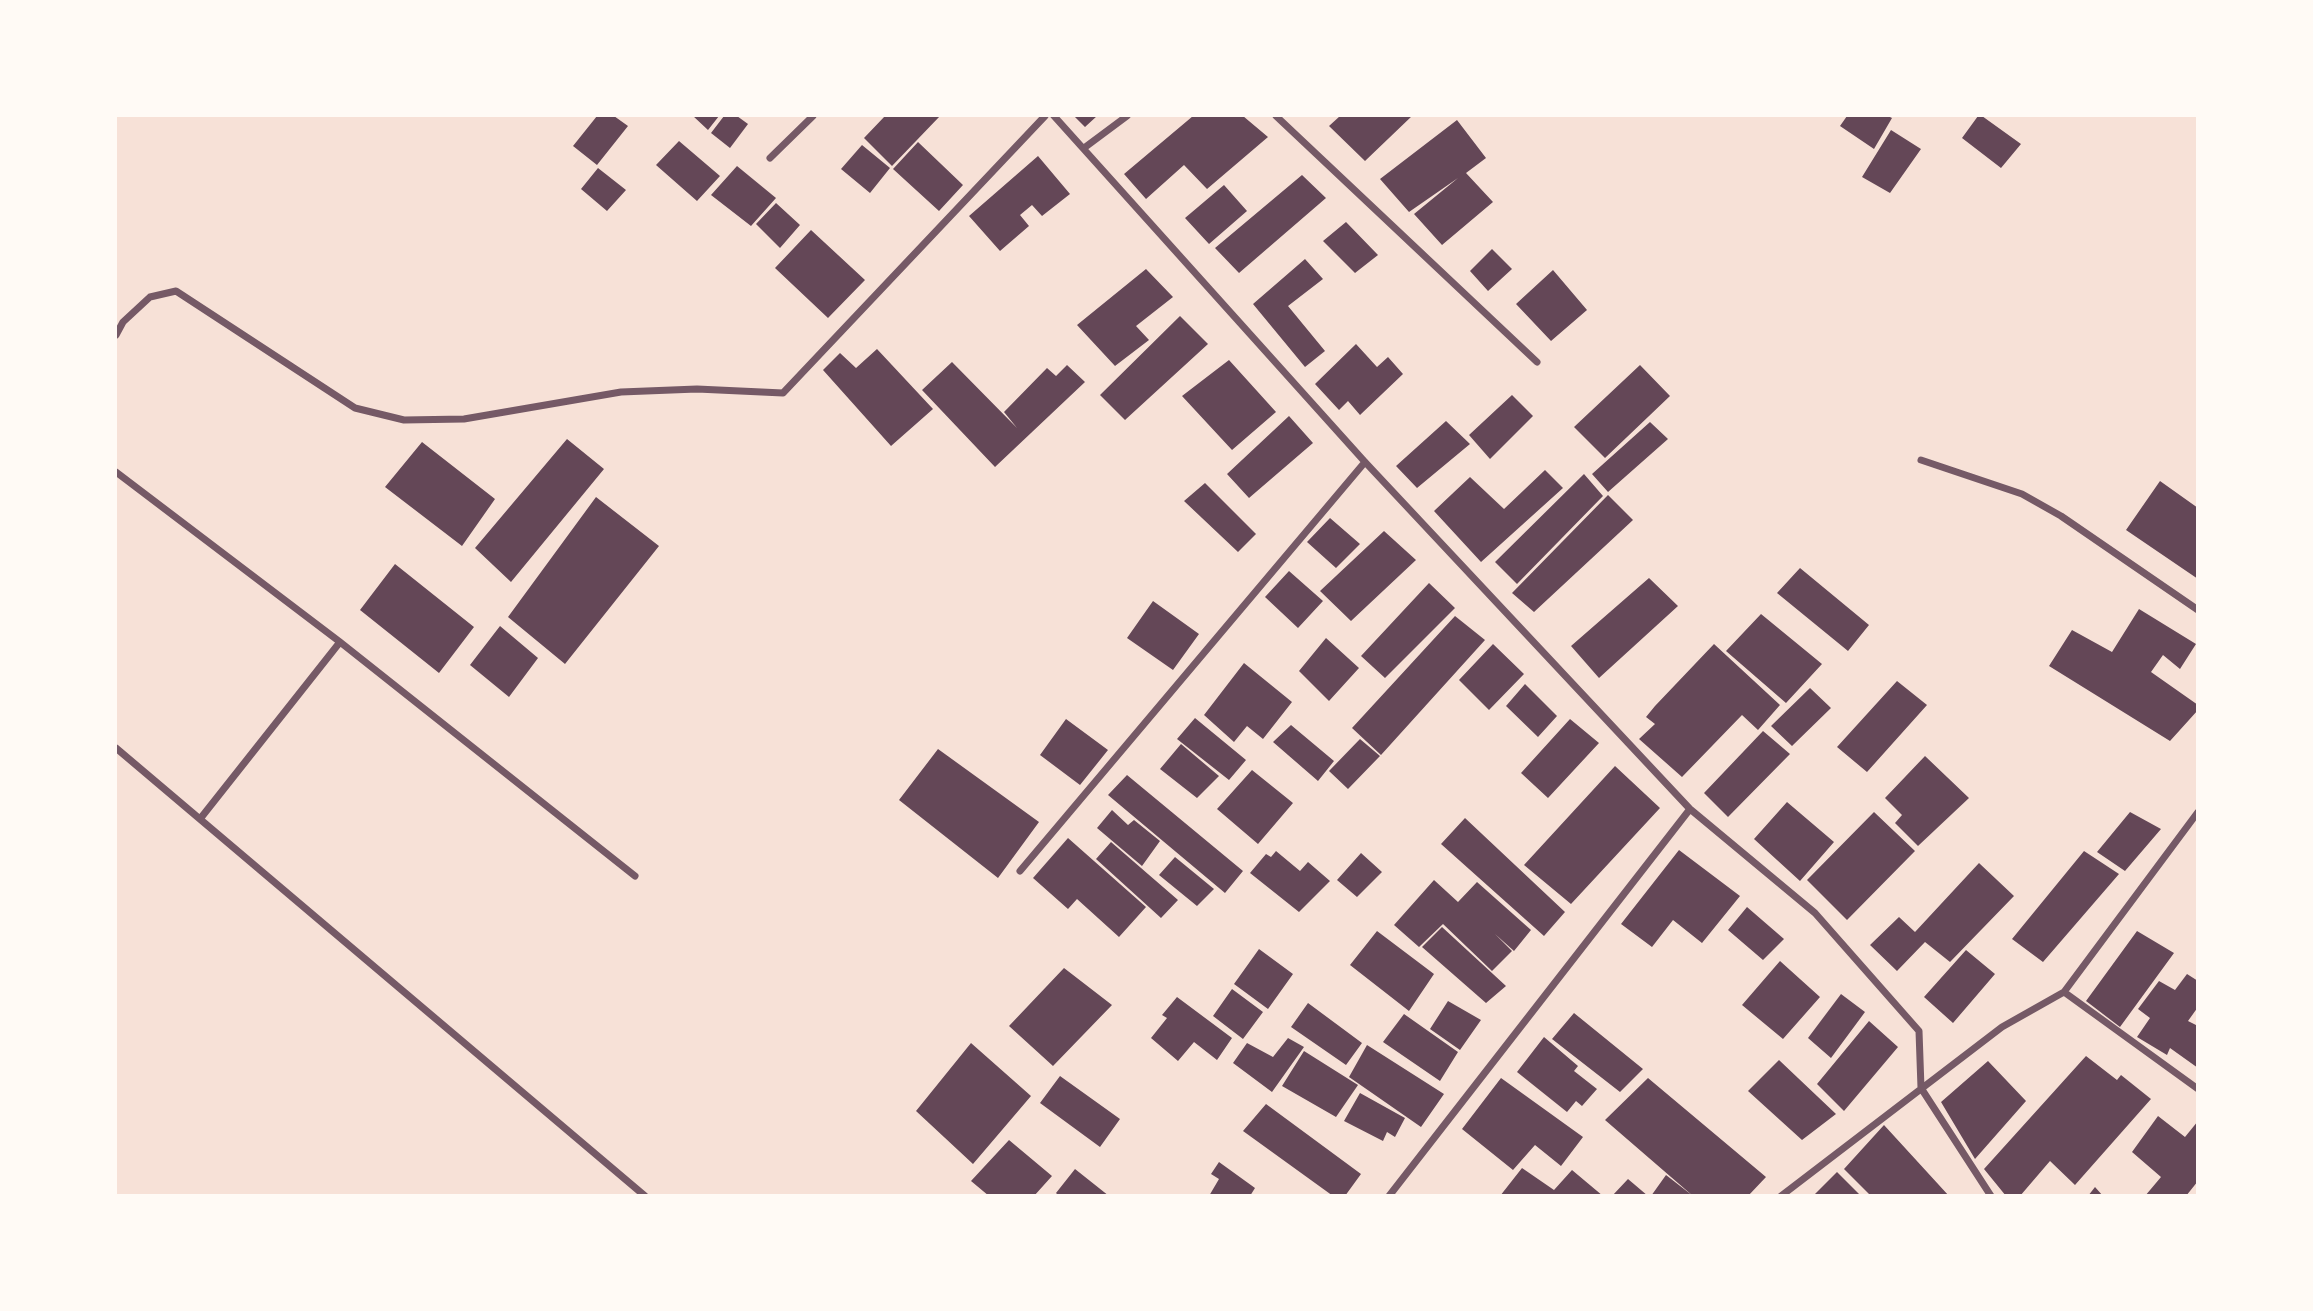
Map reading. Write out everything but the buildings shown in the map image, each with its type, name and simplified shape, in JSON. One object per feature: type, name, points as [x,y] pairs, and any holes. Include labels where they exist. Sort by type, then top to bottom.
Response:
[{"type":"street","points":[[770,158],[813,116]]},
{"type":"street","points":[[116,335],[123,322],[150,297],[176,291],[355,408],[404,420],[464,419],[621,392],[697,389],[783,393],[1045,116]]},
{"type":"street","points":[[1054,116],[1365,462],[1690,809],[1815,913],[1919,1031],[1922,1088],[1991,1195]]},
{"type":"street","points":[[1084,148],[1127,116]]},
{"type":"street","points":[[1276,116],[1537,362]]},
{"type":"street","points":[[1921,460],[2022,494],[2061,516],[2197,610]]},
{"type":"street","points":[[1020,871],[1365,462]]},
{"type":"street","points":[[116,472],[340,642],[635,876]]},
{"type":"street","points":[[200,819],[340,642]]},
{"type":"street","points":[[116,748],[645,1195]]},
{"type":"street","points":[[1390,1195],[1690,809]]},
{"type":"street","points":[[1781,1195],[2002,1027],[2064,992],[2197,812]]},
{"type":"street","points":[[2064,992],[2197,1090]]}]
